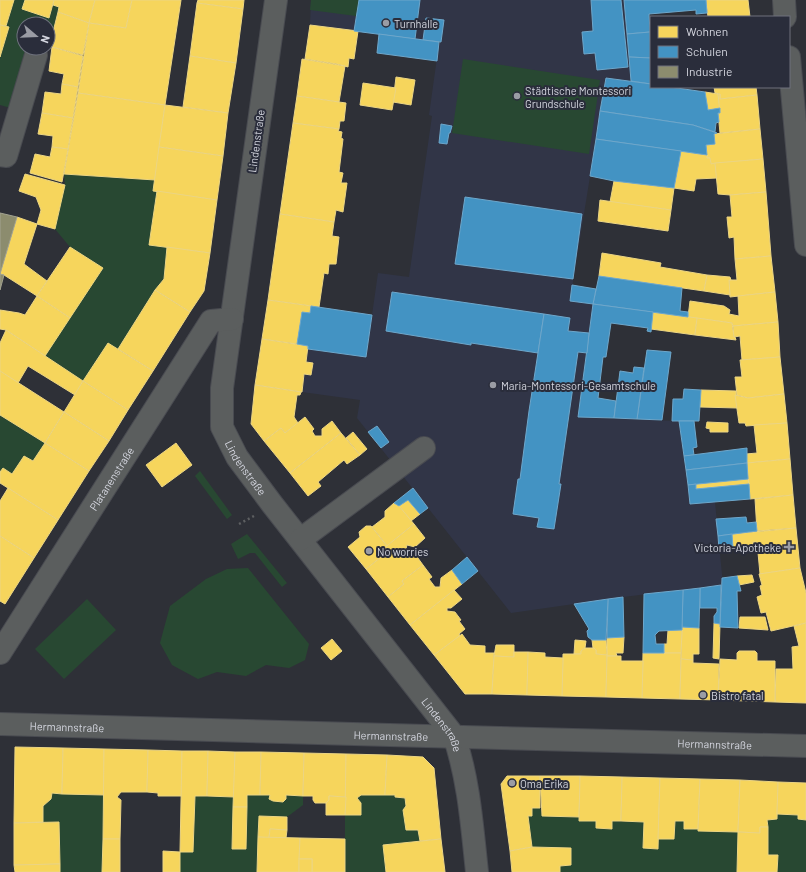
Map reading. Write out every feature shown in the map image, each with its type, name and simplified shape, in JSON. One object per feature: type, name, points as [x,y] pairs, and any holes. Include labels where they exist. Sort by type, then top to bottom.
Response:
[{"type":"street","name":"Lindenstraße","points":[[276,0],[222,388],[222,427],[237,457],[454,736],[466,779],[477,872]]},
{"type":"street","points":[[784,0],[785,16]]},
{"type":"street","points":[[0,155],[6,156],[36,56]]},
{"type":"street","points":[[790,68],[806,245]]},
{"type":"street","name":"Platanenstraße","points":[[0,652],[211,321],[232,319]]},
{"type":"street","points":[[301,539],[424,448]]},
{"type":"street","name":"Hermannstraße","points":[[0,724],[309,734],[454,736],[806,746]]},
{"type":"shaded area","name":"Maria-Montessori-Gesamtschule","points":[[311,0],[624,0],[631,81],[606,78],[570,300],[593,304],[578,417],[679,421],[690,504],[715,502],[723,585],[511,613],[357,418],[360,400],[302,392],[304,374],[311,375],[313,363],[306,362],[308,346],[297,344],[302,312],[310,313],[311,306],[372,315],[378,273],[409,277],[432,116],[429,115],[439,43],[310,25]]},
{"type":"green space","points":[[14,0],[25,0],[46,16],[16,16],[16,56],[30,56],[14,109],[0,105],[0,57],[9,28],[6,26]]},
{"type":"green space","points":[[311,0],[359,0],[356,16],[310,10]]},
{"type":"green space","points":[[53,5],[59,7],[56,19],[56,16],[50,16]]},
{"type":"green space","points":[[463,59],[600,80],[589,154],[452,133]]},
{"type":"green space","points":[[64,174],[155,180],[157,191],[150,244],[167,247],[164,279],[155,290],[118,349],[108,343],[83,381],[45,356],[102,269],[70,247],[55,229],[65,185]]},
{"type":"green space","points":[[0,415],[45,443],[33,461],[24,456],[12,474],[3,468],[0,472]]},
{"type":"green space","points":[[200,471],[232,515],[227,519],[195,476]]},
{"type":"green space","points":[[247,534],[287,583],[282,587],[255,553],[250,553],[238,559],[231,544]]},
{"type":"green space","points":[[248,568],[309,644],[305,660],[289,668],[266,665],[246,676],[217,672],[198,679],[172,665],[160,643],[170,606],[206,579],[227,569]]},
{"type":"green space","points":[[87,599],[116,630],[64,679],[35,649]]},
{"type":"green space","points":[[52,793],[104,795],[102,872],[60,872],[59,822],[43,822],[43,806],[51,799]]},
{"type":"green space","points":[[247,795],[270,795],[270,799],[273,801],[282,802],[286,795],[303,796],[303,805],[287,817],[259,816],[257,872],[180,872],[180,852],[193,852],[195,796],[234,797],[232,849],[246,849]]},
{"type":"green space","points":[[361,795],[395,795],[395,797],[405,798],[406,806],[403,810],[406,830],[418,830],[420,841],[383,845],[386,872],[345,872],[345,815],[361,815],[361,803],[357,798]]},
{"type":"green space","points":[[532,808],[540,808],[542,816],[579,817],[596,821],[596,828],[612,829],[612,821],[644,822],[643,848],[658,849],[658,839],[674,839],[675,821],[684,821],[684,829],[738,832],[737,872],[560,872],[560,866],[571,865],[571,848],[532,847],[528,816],[532,816]]},
{"type":"green space","points":[[777,814],[798,815],[798,819],[806,820],[806,872],[777,872],[778,855],[768,855],[767,820],[777,819]]},
{"type":"building: Wohnen","points":[[0,0],[14,0],[6,26],[0,25]]},
{"type":"building: Wohnen","points":[[25,0],[54,0],[50,16],[43,16],[22,9]]},
{"type":"building: Wohnen","points":[[54,0],[95,0],[89,23],[58,12],[59,7],[53,5]]},
{"type":"building: Wohnen","points":[[95,0],[132,0],[126,28],[89,23]]},
{"type":"building: Wohnen","points":[[132,0],[181,0],[165,105],[78,93],[89,23],[126,28]]},
{"type":"building: Wohnen","points":[[198,0],[244,0],[243,9],[197,3]]},
{"type":"building: Wohnen","points":[[706,0],[748,0],[750,16],[708,16]]},
{"type":"building: Wohnen","points":[[197,3],[243,9],[236,63],[190,56]]},
{"type":"building: Wohnen","points":[[58,12],[89,23],[83,55],[56,48],[56,20]]},
{"type":"building: Wohnen","points":[[0,25],[9,27],[0,57]]},
{"type":"building: Wohnen","points":[[310,25],[358,31],[354,59],[349,58],[348,67],[305,59]]},
{"type":"building: Wohnen","points":[[56,48],[83,56],[78,87],[62,84],[64,74],[49,71],[51,56],[56,56]]},
{"type":"building: Wohnen","points":[[190,56],[236,63],[228,113],[183,107]]},
{"type":"building: Wohnen","points":[[302,59],[345,66],[339,102],[297,96]]},
{"type":"building: Wohnen","points":[[396,77],[415,80],[411,105],[393,102]]},
{"type":"building: Wohnen","points":[[363,83],[396,88],[392,110],[360,105]]},
{"type":"building: Wohnen","points":[[62,84],[78,87],[73,118],[42,113],[45,92],[61,94]]},
{"type":"building: Wohnen","points":[[714,88],[756,88],[757,95],[720,99],[720,94],[715,93]]},
{"type":"building: Wohnen","points":[[705,92],[718,94],[720,108],[708,110]]},
{"type":"building: Wohnen","points":[[78,93],[165,105],[155,180],[64,174]]},
{"type":"building: Wohnen","points":[[718,94],[720,94],[720,99],[757,95],[760,129],[720,133]]},
{"type":"building: Wohnen","points":[[297,96],[346,103],[344,121],[340,121],[339,129],[293,123]]},
{"type":"building: Wohnen","points":[[165,105],[228,113],[223,156],[159,147]]},
{"type":"building: Wohnen","points":[[42,113],[73,118],[68,149],[52,147],[53,136],[38,134]]},
{"type":"building: Wohnen","points":[[293,123],[339,129],[338,131],[342,132],[341,138],[343,139],[339,172],[343,173],[341,183],[347,183],[343,212],[336,210],[334,222],[280,214]]},
{"type":"building: Wohnen","points":[[760,129],[763,159],[711,164],[710,158],[707,158],[706,145],[715,144],[714,134]]},
{"type":"building: Wohnen","points":[[52,147],[68,149],[62,182],[30,173],[35,154],[50,157]]},
{"type":"building: Wohnen","points":[[159,147],[223,156],[217,200],[153,191]]},
{"type":"building: Wohnen","points":[[681,151],[707,155],[707,158],[710,158],[711,164],[715,163],[717,178],[696,179],[694,191],[674,188]]},
{"type":"building: Wohnen","points":[[763,159],[766,192],[730,195],[718,194],[715,163]]},
{"type":"building: Wohnen","points":[[25,174],[65,185],[55,229],[37,224],[41,210],[36,197],[19,191]]},
{"type":"building: Wohnen","points":[[614,181],[674,188],[671,210],[610,202]]},
{"type":"building: Wohnen","points":[[157,191],[217,200],[210,253],[149,245]]},
{"type":"building: Wohnen","points":[[766,192],[771,256],[735,259],[734,237],[729,238],[727,217],[732,217],[730,195]]},
{"type":"building: Wohnen","points":[[600,200],[671,210],[668,231],[598,221]]},
{"type":"building: Wohnen","points":[[280,214],[334,222],[332,236],[339,237],[336,264],[329,264],[328,274],[324,273],[319,307],[268,300]]},
{"type":"building: Wohnen","points":[[17,217],[37,224],[24,264],[47,281],[37,296],[0,274]]},
{"type":"building: Wohnen","points":[[70,247],[103,268],[70,318],[37,296]]},
{"type":"building: Wohnen","points":[[167,247],[210,253],[204,291],[190,312],[155,290],[164,279]]},
{"type":"building: Wohnen","points":[[602,253],[661,263],[660,267],[707,275],[704,291],[599,276]]},
{"type":"building: Wohnen","points":[[771,256],[775,292],[730,297],[729,280],[737,280],[735,259]]},
{"type":"building: Wohnen","points":[[707,275],[730,277],[730,295],[704,291]]},
{"type":"building: Wohnen","points":[[155,290],[190,312],[153,371],[118,349]]},
{"type":"building: Wohnen","points":[[775,292],[778,322],[733,326],[732,323],[688,317],[690,301],[724,306],[730,310],[729,314],[739,316],[738,296]]},
{"type":"building: Wohnen","points":[[37,296],[70,318],[45,356],[6,330],[0,329],[0,310],[25,315]]},
{"type":"building: Wohnen","points":[[268,300],[311,306],[310,313],[302,312],[297,344],[262,339]]},
{"type":"building: Wohnen","points":[[653,312],[697,318],[695,335],[651,329]]},
{"type":"building: Wohnen","points":[[697,318],[732,323],[734,337],[736,340],[695,335]]},
{"type":"building: Wohnen","points":[[778,322],[780,357],[742,360],[740,336],[734,337],[733,326]]},
{"type":"building: Wohnen","points":[[6,330],[83,381],[75,395],[28,366],[18,383],[0,371],[0,343]]},
{"type":"building: Wohnen","points":[[262,339],[308,346],[306,362],[313,363],[311,375],[304,374],[302,392],[255,385]]},
{"type":"building: Wohnen","points":[[108,343],[153,371],[128,410],[83,381]]},
{"type":"building: Wohnen","points":[[780,357],[784,394],[748,398],[737,395],[735,377],[742,377],[740,360]]},
{"type":"building: Wohnen","points":[[0,371],[64,412],[45,443],[0,415]]},
{"type":"building: Wohnen","points":[[83,381],[128,410],[109,441],[64,412]]},
{"type":"building: Wohnen","points":[[255,385],[301,392],[300,395],[297,395],[294,417],[298,423],[285,433],[281,428],[264,441],[251,424]]},
{"type":"building: Wohnen","points":[[701,390],[736,391],[737,408],[700,407]]},
{"type":"building: Wohnen","points":[[784,394],[787,423],[746,426],[745,423],[739,423],[735,395],[748,398]]},
{"type":"building: Wohnen","points":[[64,412],[109,441],[89,471],[45,443]]},
{"type":"building: Wohnen","points":[[305,417],[314,429],[312,431],[315,436],[322,436],[322,429],[332,421],[341,433],[290,473],[264,441],[281,428],[285,433]]},
{"type":"building: Wohnen","points":[[707,422],[728,423],[728,432],[710,432],[710,429],[706,428]]},
{"type":"building: Wohnen","points":[[787,423],[790,459],[747,463],[746,454],[757,453],[754,425]]},
{"type":"building: Wohnen","points":[[353,432],[367,449],[360,455],[346,438]]},
{"type":"building: Wohnen","points":[[341,433],[360,455],[347,464],[344,460],[318,482],[321,486],[308,496],[290,473]]},
{"type":"building: Wohnen","points":[[45,443],[89,471],[58,520],[0,483],[0,472],[3,468],[12,474],[24,456],[33,461]]},
{"type":"building: Wohnen","points":[[176,443],[192,465],[162,487],[146,465]]},
{"type":"building: Wohnen","points":[[790,459],[793,495],[750,499],[747,463]]},
{"type":"building: Wohnen","points":[[748,479],[749,484],[696,489],[696,484]]},
{"type":"building: Wohnen","points":[[8,488],[58,520],[34,558],[0,536],[0,501]]},
{"type":"building: Wohnen","points":[[793,495],[796,528],[757,531],[755,499]]},
{"type":"building: Wohnen","points":[[408,500],[420,514],[411,521],[399,506]]},
{"type":"building: Wohnen","points":[[394,503],[399,506],[414,524],[387,546],[372,527],[385,517],[385,511]]},
{"type":"building: Wohnen","points":[[414,524],[425,538],[415,547],[407,545],[406,549],[412,557],[415,554],[423,565],[402,581],[404,584],[388,597],[366,569],[381,557],[378,553]]},
{"type":"building: Wohnen","points":[[366,526],[371,526],[387,546],[378,553],[381,557],[366,569],[348,547],[360,537],[359,532]]},
{"type":"building: Wohnen","points":[[796,528],[800,568],[760,574],[757,542],[753,542],[750,546],[733,548],[732,534]]},
{"type":"building: Wohnen","points":[[0,536],[34,558],[5,604],[0,601]]},
{"type":"building: Wohnen","points":[[423,565],[432,577],[429,579],[435,587],[440,587],[441,578],[452,570],[462,584],[410,625],[388,597],[404,584],[402,581]]},
{"type":"building: Wohnen","points":[[800,568],[806,593],[806,623],[771,631],[766,612],[761,613],[757,597],[762,595],[760,586],[762,585],[759,574]]},
{"type":"building: Wohnen","points":[[752,575],[754,582],[739,585],[737,576]]},
{"type":"building: Wohnen","points":[[454,590],[462,599],[451,608],[447,608],[447,611],[455,612],[465,629],[459,634],[460,636],[434,655],[410,625]]},
{"type":"building: Wohnen","points":[[740,617],[765,617],[768,630],[739,628]]},
{"type":"building: Wohnen","points":[[714,623],[720,624],[719,659],[713,658]]},
{"type":"building: Wohnen","points":[[806,623],[806,703],[775,702],[776,669],[793,669],[792,647],[799,646],[794,626]]},
{"type":"building: Wohnen","points":[[682,627],[699,628],[699,654],[693,654],[693,660],[681,659]]},
{"type":"building: Wohnen","points":[[668,630],[682,630],[681,653],[664,653],[664,644],[667,644]]},
{"type":"building: Wohnen","points":[[462,634],[470,645],[485,646],[485,653],[494,653],[492,694],[465,694],[434,655]]},
{"type":"building: Wohnen","points":[[624,637],[623,653],[616,653],[617,656],[607,656],[607,638]]},
{"type":"building: Wohnen","points":[[332,639],[342,651],[331,660],[321,648]]},
{"type":"building: Wohnen","points":[[575,640],[586,641],[585,648],[581,651],[581,654],[574,654]]},
{"type":"building: Wohnen","points":[[592,640],[606,640],[607,655],[596,654],[596,650],[593,648]]},
{"type":"building: Wohnen","points":[[496,645],[514,645],[514,657],[494,656]]},
{"type":"building: Wohnen","points":[[585,648],[594,648],[596,650],[596,654],[607,655],[606,697],[562,696],[563,654],[581,654],[581,651]]},
{"type":"building: Wohnen","points":[[739,651],[755,651],[757,653],[757,661],[775,661],[775,702],[718,700],[720,659],[737,660],[737,653]]},
{"type":"building: Wohnen","points":[[514,652],[528,652],[527,695],[492,694],[494,656],[514,657]]},
{"type":"building: Wohnen","points":[[528,652],[545,653],[545,657],[563,658],[562,696],[527,695]]},
{"type":"building: Wohnen","points":[[643,653],[681,653],[680,699],[642,698]]},
{"type":"building: Wohnen","points":[[607,656],[621,656],[621,661],[643,661],[642,698],[606,697]]},
{"type":"building: Wohnen","points":[[681,659],[693,660],[693,663],[719,664],[718,700],[680,699]]},
{"type":"building: Wohnen","points":[[15,747],[63,748],[62,794],[52,793],[51,799],[43,806],[43,822],[14,823]]},
{"type":"building: Wohnen","points":[[63,748],[104,749],[104,795],[62,794]]},
{"type":"building: Wohnen","points":[[104,749],[148,750],[147,792],[121,792],[117,797],[121,800],[120,839],[103,839]]},
{"type":"building: Wohnen","points":[[148,750],[182,751],[182,796],[158,796],[158,793],[147,792]]},
{"type":"building: Wohnen","points":[[182,751],[208,751],[207,796],[195,796],[193,852],[180,852]]},
{"type":"building: Wohnen","points":[[208,751],[235,752],[234,797],[207,796]]},
{"type":"building: Wohnen","points":[[235,752],[261,752],[260,795],[247,795],[247,807],[233,807]]},
{"type":"building: Wohnen","points":[[261,752],[304,753],[303,796],[286,795],[286,799],[283,802],[269,799],[270,795],[260,795]]},
{"type":"building: Wohnen","points":[[304,753],[346,754],[346,797],[329,796],[329,800],[326,803],[315,803],[313,796],[303,796]]},
{"type":"building: Wohnen","points":[[346,754],[387,755],[385,795],[361,795],[357,798],[361,803],[361,815],[345,815]]},
{"type":"building: Wohnen","points":[[387,755],[423,757],[434,768],[441,839],[420,841],[418,830],[406,830],[403,810],[406,806],[405,798],[395,797],[395,795],[385,795]]},
{"type":"building: Wohnen","points":[[507,776],[540,776],[540,808],[532,808],[532,816],[528,816],[532,847],[510,851],[501,784]]},
{"type":"building: Wohnen","points":[[540,776],[580,776],[579,817],[542,816]]},
{"type":"building: Wohnen","points":[[580,776],[622,777],[621,821],[612,821],[612,829],[596,828],[596,821],[579,821]]},
{"type":"building: Wohnen","points":[[622,777],[660,778],[658,849],[643,848],[644,822],[621,821]]},
{"type":"building: Wohnen","points":[[660,778],[700,779],[698,829],[684,829],[684,821],[675,821],[674,839],[658,839]]},
{"type":"building: Wohnen","points":[[700,779],[740,780],[738,832],[698,831]]},
{"type":"building: Wohnen","points":[[740,780],[778,782],[777,819],[767,820],[768,827],[760,827],[760,833],[738,832]]},
{"type":"building: Wohnen","points":[[778,782],[806,783],[806,820],[798,819],[798,815],[777,814]]},
{"type":"building: Wohnen","points":[[329,796],[346,797],[345,815],[326,815],[326,803],[329,800]]},
{"type":"building: Wohnen","points":[[233,807],[247,807],[246,849],[232,849]]},
{"type":"building: Wohnen","points":[[259,816],[287,817],[287,830],[270,829],[269,838],[258,837]]},
{"type":"building: Wohnen","points":[[59,822],[60,864],[14,865],[14,823]]},
{"type":"building: Wohnen","points":[[760,827],[768,827],[768,855],[778,855],[777,872],[737,872],[738,832],[760,833]]},
{"type":"building: Wohnen","points":[[270,829],[287,830],[286,838],[269,838]]},
{"type":"building: Wohnen","points":[[258,837],[300,838],[299,872],[257,872]]},
{"type":"building: Wohnen","points":[[300,838],[345,839],[345,872],[312,872],[312,859],[299,859]]},
{"type":"building: Wohnen","points":[[103,839],[120,839],[120,872],[102,872]]},
{"type":"building: Wohnen","points":[[441,839],[445,872],[386,872],[383,845]]},
{"type":"building: Wohnen","points":[[532,847],[571,848],[571,865],[560,866],[560,872],[512,872],[510,851]]},
{"type":"building: Wohnen","points":[[163,851],[180,852],[180,872],[163,872]]},
{"type":"building: Wohnen","points":[[299,859],[312,859],[312,872],[299,872]]},
{"type":"building: Wohnen","points":[[60,864],[60,872],[15,872],[14,865]]},
{"type":"building: Schulen","name":"Turnhalle","points":[[359,0],[420,0],[415,39],[354,31]]},
{"type":"building: Schulen","points":[[591,0],[621,0],[628,67],[597,70],[595,53],[584,54],[582,32],[593,31]]},
{"type":"building: Schulen","points":[[624,0],[706,0],[707,13],[696,14],[696,10],[649,14],[650,32],[627,34]]},
{"type":"building: Schulen","points":[[426,18],[444,20],[441,42],[423,40]]},
{"type":"building: Schulen","points":[[650,32],[650,58],[629,57],[627,34]]},
{"type":"building: Schulen","points":[[379,34],[439,42],[437,61],[377,53]]},
{"type":"building: Schulen","points":[[629,57],[650,58],[650,84],[631,81]]},
{"type":"building: Schulen","points":[[606,78],[650,84],[650,88],[677,88],[705,92],[708,110],[720,108],[720,113],[718,113],[719,122],[716,123],[715,132],[693,125],[600,111]]},
{"type":"building: Schulen","points":[[600,111],[693,125],[717,133],[714,134],[715,144],[706,145],[707,155],[596,139]]},
{"type":"building: Schulen","points":[[441,124],[452,126],[447,144],[439,143]]},
{"type":"building: Schulen","points":[[596,139],[681,151],[674,188],[614,181],[590,176]]},
{"type":"building: Schulen","points":[[465,197],[582,214],[573,279],[455,264]]},
{"type":"building: Schulen","points":[[599,276],[682,288],[680,311],[688,312],[688,317],[593,304]]},
{"type":"building: Schulen","points":[[572,285],[596,289],[593,304],[570,301]]},
{"type":"building: Schulen","points":[[392,292],[544,314],[538,353],[471,343],[471,345],[386,331]]},
{"type":"building: Schulen","points":[[593,304],[653,312],[651,332],[647,331],[648,328],[611,323],[606,357],[603,357],[598,398],[616,401],[614,418],[578,417]]},
{"type":"building: Schulen","points":[[311,306],[372,315],[366,357],[308,349],[308,346],[297,344],[302,312],[310,313]]},
{"type":"building: Schulen","points":[[544,314],[570,318],[568,331],[589,333],[587,353],[578,352],[554,529],[537,527],[539,518],[513,514],[518,479],[520,479]]},
{"type":"building: Schulen","points":[[647,350],[671,352],[662,420],[637,419]]},
{"type":"building: Schulen","points":[[634,367],[644,368],[637,419],[614,418],[620,371],[633,373]]},
{"type":"building: Schulen","points":[[684,389],[701,390],[699,421],[672,421],[673,399],[683,399]]},
{"type":"building: Schulen","points":[[679,421],[694,421],[697,447],[693,448],[694,455],[684,456]]},
{"type":"building: Schulen","points":[[377,426],[389,442],[381,448],[368,432]]},
{"type":"building: Schulen","points":[[747,448],[747,463],[686,470],[684,456]]},
{"type":"building: Schulen","points":[[747,463],[748,479],[688,485],[686,470]]},
{"type":"building: Schulen","points":[[696,484],[696,489],[749,484],[750,499],[690,504],[688,485]]},
{"type":"building: Schulen","points":[[413,488],[428,508],[420,514],[408,500],[399,506],[394,503]]},
{"type":"building: Schulen","points":[[746,517],[747,523],[756,522],[757,531],[718,536],[716,519]]},
{"type":"building: Schulen","points":[[732,534],[733,548],[719,549],[718,536]]},
{"type":"building: Schulen","points":[[467,557],[478,571],[462,584],[452,570]]},
{"type":"building: Schulen","points":[[737,576],[741,591],[737,591],[738,628],[720,627],[722,578]]},
{"type":"building: Schulen","points":[[721,585],[720,624],[714,623],[714,616],[717,612],[717,608],[700,608],[700,588]]},
{"type":"building: Schulen","points":[[700,588],[699,628],[682,627],[683,590]]},
{"type":"building: Schulen","points":[[683,590],[682,630],[659,631],[655,635],[656,644],[664,644],[664,653],[643,653],[644,594]]},
{"type":"building: Schulen","points":[[623,597],[624,637],[607,638],[608,599]]},
{"type":"building: Schulen","points":[[608,599],[606,640],[592,640],[588,637],[587,631],[589,629],[574,604]]},
{"type":"building: Industrie","points":[[0,213],[17,217],[0,274]]},
{"type":"building: Industrie","points":[[0,274],[4,275],[0,290]]},
{"type":"place","name":"Turnhalle","points":[[386,23]]},
{"type":"place","name":"Städtische Montessori Grundschule","points":[[517,96]]},
{"type":"place","name":"Maria-Montessori-Gesamtschule","points":[[493,385]]},
{"type":"place","name":"Victoria-Apotheke","points":[[789,547]]},
{"type":"place","name":"No worries","points":[[369,551]]},
{"type":"place","name":"Bistro fatal","points":[[703,695]]},
{"type":"place","name":"Oma Erika","points":[[512,783]]}]
